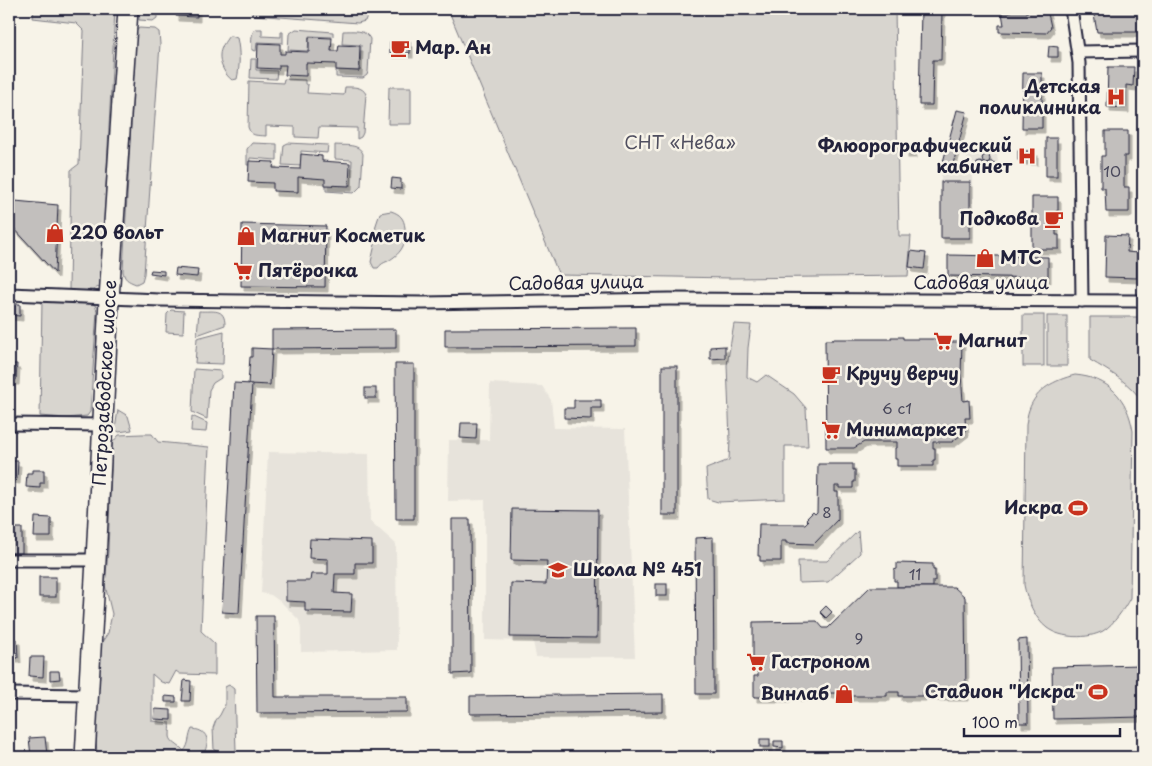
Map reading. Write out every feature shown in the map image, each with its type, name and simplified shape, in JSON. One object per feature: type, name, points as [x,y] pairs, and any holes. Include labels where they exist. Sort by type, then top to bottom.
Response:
[{"type":"main road","name":"Петрозаводское шоссе","points":[[85,757],[109,299],[128,9]]},
{"type":"street","points":[[1071,9],[1078,52],[1082,301]]},
{"type":"street","points":[[1078,52],[1143,50]]},
{"type":"street","name":"Садовая улица","points":[[9,294],[228,302],[422,303],[669,299],[1143,301]]},
{"type":"street","points":[[9,424],[103,424]]},
{"type":"street","points":[[9,560],[96,560]]},
{"type":"street","points":[[9,694],[88,695]]},
{"type":"shaded area","points":[[969,151],[997,152],[999,175],[973,173],[974,238],[941,238],[941,166],[964,170]]},
{"type":"shaded area","name":"Школа № 451","points":[[490,383],[542,386],[551,400],[554,428],[625,429],[635,657],[536,657],[533,641],[485,640],[485,500],[448,501],[449,440],[489,440]]},
{"type":"shaded area","points":[[268,452],[369,454],[370,521],[396,544],[397,650],[301,652],[299,620],[271,595],[261,593]]},
{"type":"green space","points":[[34,9],[115,9],[101,285],[92,291],[69,290],[71,170],[79,164],[84,31],[76,23],[33,18]]},
{"type":"green space","points":[[139,9],[155,9],[157,18],[153,21],[139,20]]},
{"type":"green space","points":[[252,9],[368,9],[365,21],[358,23],[254,15],[251,12]]},
{"type":"green space","name":"СНТ «Нева»","points":[[448,9],[895,9],[899,236],[911,236],[908,276],[731,278],[559,275]]},
{"type":"green space","points":[[139,28],[155,29],[159,32],[160,44],[144,274],[142,281],[136,284],[124,276],[123,271],[136,32]]},
{"type":"green space","points":[[255,29],[262,29],[262,36],[281,37],[281,32],[283,32],[283,43],[257,42],[256,51],[252,50],[252,37]]},
{"type":"green space","points":[[296,29],[333,32],[333,37],[309,36],[308,51],[288,50],[289,34]]},
{"type":"green space","points":[[343,31],[362,32],[370,39],[368,72],[363,78],[336,77],[336,70],[360,71],[361,45],[342,44]]},
{"type":"green space","points":[[229,36],[237,38],[239,53],[237,79],[232,80],[225,72],[220,58],[224,43]]},
{"type":"green space","points":[[251,59],[256,59],[256,70],[277,71],[276,79],[250,78]]},
{"type":"green space","points":[[284,79],[305,80],[305,84],[308,85],[307,93],[344,95],[345,87],[364,91],[366,94],[363,133],[361,137],[357,139],[357,128],[319,127],[318,138],[295,137],[295,127],[266,126],[266,136],[253,134],[248,127],[249,81],[283,83]]},
{"type":"green space","points":[[389,87],[411,87],[411,124],[388,124]]},
{"type":"green space","points":[[252,143],[277,144],[277,160],[250,158],[249,165],[247,165],[247,149]]},
{"type":"green space","points":[[288,143],[328,145],[327,153],[301,151],[301,166],[282,165],[284,145]]},
{"type":"green space","points":[[335,145],[355,147],[361,150],[363,154],[361,186],[354,193],[326,191],[326,184],[351,185],[352,160],[335,159]]},
{"type":"green space","points":[[391,211],[399,215],[404,222],[403,247],[397,255],[378,268],[374,268],[371,262],[376,240],[376,225],[380,213]]},
{"type":"green space","points":[[42,301],[87,301],[95,305],[97,311],[90,412],[87,416],[66,418],[40,416]]},
{"type":"green space","points":[[171,310],[184,311],[183,333],[166,332],[167,314]]},
{"type":"green space","points":[[199,311],[220,313],[223,315],[225,325],[197,335]]},
{"type":"green space","points":[[1023,315],[1044,315],[1044,366],[1023,366]]},
{"type":"green space","points":[[1047,316],[1067,316],[1067,366],[1047,366]]},
{"type":"green space","points":[[1090,317],[1143,317],[1143,403],[1126,384],[1090,360]]},
{"type":"green space","points":[[734,324],[751,325],[747,377],[757,382],[766,375],[794,394],[806,408],[808,446],[785,446],[785,499],[718,502],[708,499],[706,469],[729,460],[727,365]]},
{"type":"green space","points":[[224,331],[223,364],[195,363],[197,338]]},
{"type":"green space","points":[[194,369],[221,371],[221,378],[213,383],[209,390],[207,419],[192,412]]},
{"type":"green space","name":"Искра","points":[[1075,375],[1098,380],[1114,391],[1126,408],[1133,431],[1130,598],[1115,620],[1103,631],[1097,634],[1075,637],[1053,632],[1039,620],[1032,609],[1024,585],[1026,425],[1028,414],[1036,396],[1047,386]]},
{"type":"green space","points":[[118,410],[128,416],[132,430],[119,432],[115,429]]},
{"type":"green space","points":[[192,416],[207,423],[206,432],[191,431]]},
{"type":"green space","points":[[152,434],[158,442],[209,447],[201,631],[215,644],[215,675],[180,674],[176,671],[169,684],[161,682],[152,674],[152,721],[170,723],[170,738],[184,751],[192,729],[204,733],[207,742],[205,751],[117,755],[97,753],[95,728],[100,645],[108,633],[112,614],[105,585],[112,443],[119,435]]},
{"type":"green space","points":[[858,531],[860,553],[828,582],[799,583],[798,561],[827,561]]},
{"type":"green space","points":[[229,685],[234,689],[236,751],[220,752],[214,750],[213,728],[225,705],[225,687]]},
{"type":"building","points":[[176,9],[197,9],[197,17],[176,16]]},
{"type":"building","points":[[921,9],[942,10],[941,60],[933,60],[932,105],[919,105]]},
{"type":"building","points":[[1027,9],[1047,9],[1051,27],[1046,33],[999,32],[999,25],[1004,25],[1002,13],[1027,13]]},
{"type":"building","points":[[1093,9],[1143,9],[1143,32],[1097,32]]},
{"type":"building","points":[[309,37],[332,38],[331,51],[338,51],[339,45],[360,46],[359,71],[336,70],[336,64],[306,63],[306,76],[285,75],[286,65],[279,65],[279,69],[257,68],[258,43],[280,44],[280,54],[285,54],[285,51],[309,52]]},
{"type":"building","name":"Мар. Ан","points":[[390,42],[410,42],[410,53],[390,53]]},
{"type":"building","points":[[1049,46],[1058,47],[1058,57],[1048,57]]},
{"type":"building","name":"Детская поликлиника","points":[[1108,67],[1134,67],[1133,86],[1126,85],[1126,108],[1107,107]]},
{"type":"building","points":[[1023,73],[1042,73],[1042,128],[1022,128]]},
{"type":"building","points":[[957,110],[967,112],[953,164],[943,162]]},
{"type":"building","points":[[1105,131],[1128,131],[1128,156],[1124,156],[1124,187],[1129,187],[1129,212],[1106,212],[1105,188],[1101,188],[1101,156],[1105,156]]},
{"type":"building","points":[[1046,138],[1057,138],[1057,176],[1046,176]]},
{"type":"building","points":[[905,147],[913,147],[913,153],[905,153]]},
{"type":"building","name":"Флюорографический кабинет","points":[[1018,151],[1035,151],[1035,160],[1018,160]]},
{"type":"building","points":[[301,154],[322,156],[322,161],[350,163],[349,186],[325,185],[325,179],[298,177],[298,192],[273,191],[273,183],[248,182],[249,161],[274,162],[273,168],[300,169]]},
{"type":"building","points":[[986,155],[990,159],[986,163],[982,159]]},
{"type":"building","points":[[980,162],[984,166],[980,170],[976,166]]},
{"type":"building","points":[[992,162],[996,166],[992,170],[988,166]]},
{"type":"building","points":[[392,178],[401,179],[401,189],[391,188]]},
{"type":"building","points":[[941,182],[970,182],[970,238],[941,238]]},
{"type":"building","points":[[1032,197],[1058,197],[1056,235],[1059,235],[1059,249],[1032,249]]},
{"type":"building","points":[[15,201],[58,205],[55,273],[13,227]]},
{"type":"building","points":[[242,224],[326,226],[325,287],[241,286]]},
{"type":"building","points":[[1106,235],[1128,236],[1127,252],[1137,253],[1137,278],[1105,277]]},
{"type":"building","points":[[911,251],[926,253],[924,269],[909,267]]},
{"type":"building","points":[[948,255],[1048,257],[1048,278],[948,276]]},
{"type":"building","points":[[176,268],[198,270],[197,277],[175,275]]},
{"type":"building","points":[[151,270],[164,271],[164,275],[150,273]]},
{"type":"building","points":[[9,304],[20,304],[20,316],[9,315]]},
{"type":"building","points":[[636,328],[636,346],[445,347],[445,329]]},
{"type":"building","points":[[396,329],[396,348],[272,349],[272,330]]},
{"type":"building","points":[[891,337],[903,337],[903,339],[951,339],[951,342],[962,342],[961,375],[963,401],[969,400],[970,418],[965,418],[966,431],[952,442],[933,442],[935,460],[933,460],[933,466],[897,466],[895,448],[897,448],[897,442],[864,442],[854,448],[826,448],[825,340],[891,339]]},
{"type":"building","points":[[725,346],[725,358],[710,359],[710,347]]},
{"type":"building","points":[[252,348],[272,349],[270,385],[248,384]]},
{"type":"building","points":[[9,364],[17,364],[16,380],[9,380]]},
{"type":"building","points":[[395,364],[414,364],[414,519],[396,519]]},
{"type":"building","points":[[662,366],[677,366],[677,515],[662,515]]},
{"type":"building","points":[[234,383],[252,384],[239,613],[222,612]]},
{"type":"building","points":[[365,388],[376,388],[376,398],[365,398]]},
{"type":"building","points":[[574,400],[601,400],[601,408],[591,408],[591,419],[564,418],[564,408],[574,408]]},
{"type":"building","points":[[461,423],[477,423],[476,439],[460,438]]},
{"type":"building","points":[[9,461],[18,461],[17,479],[9,478]]},
{"type":"building","points":[[818,464],[853,464],[855,482],[853,482],[853,488],[839,488],[839,486],[835,486],[835,492],[838,492],[838,519],[814,544],[786,543],[786,541],[781,541],[781,561],[760,561],[760,556],[758,556],[759,524],[805,524],[808,521],[806,519],[813,512],[815,514],[817,512]]},
{"type":"building","points":[[32,470],[44,470],[44,483],[40,483],[40,488],[26,487],[27,473],[32,473]]},
{"type":"building","points":[[512,509],[598,510],[597,638],[510,637],[511,583],[546,584],[547,561],[511,560]]},
{"type":"building","points":[[35,517],[51,518],[51,537],[34,537]]},
{"type":"building","points":[[452,519],[470,519],[471,673],[452,674]]},
{"type":"building","points":[[9,528],[22,528],[22,553],[10,553]]},
{"type":"building","points":[[713,537],[714,694],[696,694],[695,538]]},
{"type":"building","points":[[310,539],[372,541],[372,563],[355,563],[355,574],[335,574],[334,593],[352,594],[351,612],[305,611],[305,602],[286,601],[286,581],[310,581],[311,574],[328,574],[328,559],[309,558]]},
{"type":"building","points":[[897,563],[933,564],[935,581],[933,581],[933,587],[897,587],[897,581],[894,581],[894,570],[897,569]]},
{"type":"building","points":[[39,577],[56,577],[56,597],[39,597]]},
{"type":"building","points":[[656,584],[667,584],[667,596],[656,596]]},
{"type":"building","points":[[870,587],[954,587],[965,597],[966,696],[934,696],[934,692],[923,692],[923,696],[899,696],[899,692],[887,692],[887,696],[840,696],[840,693],[823,693],[823,696],[798,696],[798,693],[787,693],[787,697],[754,697],[754,676],[758,676],[758,667],[753,667],[753,622],[817,621],[823,628],[828,628]]},
{"type":"building","points":[[826,606],[832,612],[826,618],[820,612]]},
{"type":"building","points":[[256,616],[274,616],[275,697],[407,697],[407,712],[257,713]]},
{"type":"building","points":[[9,639],[17,639],[18,658],[9,658]]},
{"type":"building","points":[[1027,639],[1028,723],[1019,723],[1018,640]]},
{"type":"building","points":[[30,657],[44,657],[43,677],[29,676]]},
{"type":"building","name":"Стадион \"Искра\"","points":[[1143,665],[1143,717],[1053,719],[1052,667]]},
{"type":"building","points":[[50,671],[59,671],[60,679],[50,680]]},
{"type":"building","points":[[184,680],[191,681],[190,701],[182,701]]},
{"type":"building","points":[[663,694],[663,712],[470,714],[470,696]]},
{"type":"building","points":[[165,696],[176,697],[176,702],[165,702]]},
{"type":"building","points":[[155,709],[171,710],[171,720],[154,719]]},
{"type":"building","points":[[45,737],[47,755],[31,756],[29,738]]},
{"type":"building","points":[[760,739],[770,739],[770,747],[760,747]]},
{"type":"building","points":[[774,741],[783,741],[783,748],[774,747]]},
{"type":"place","name":"Мар. Ан","points":[[400,48]]},
{"type":"place","name":"Детская поликлиника","points":[[1116,97]]},
{"type":"place","name":"Флюорографический кабинет","points":[[1027,156]]},
{"type":"place","name":"Подкова","points":[[1054,219]]},
{"type":"place","name":"220 вольт","points":[[55,233]]},
{"type":"place","name":"Магнит Косметик","points":[[246,236]]},
{"type":"place","name":"МТС","points":[[985,258]]},
{"type":"place","name":"Пятёрочка","points":[[243,271]]},
{"type":"place","name":"Магнит","points":[[943,341]]},
{"type":"place","name":"Кручу верчу","points":[[831,374]]},
{"type":"place","name":"Минимаркет","points":[[831,430]]},
{"type":"place","name":"Искра","points":[[1078,508]]},
{"type":"place","name":"Школа № 451","points":[[558,570]]},
{"type":"place","name":"Гастроном","points":[[756,662]]},
{"type":"place","name":"Стадион \"Искра\"","points":[[1098,692]]},
{"type":"place","name":"Винлаб","points":[[844,694]]}]
